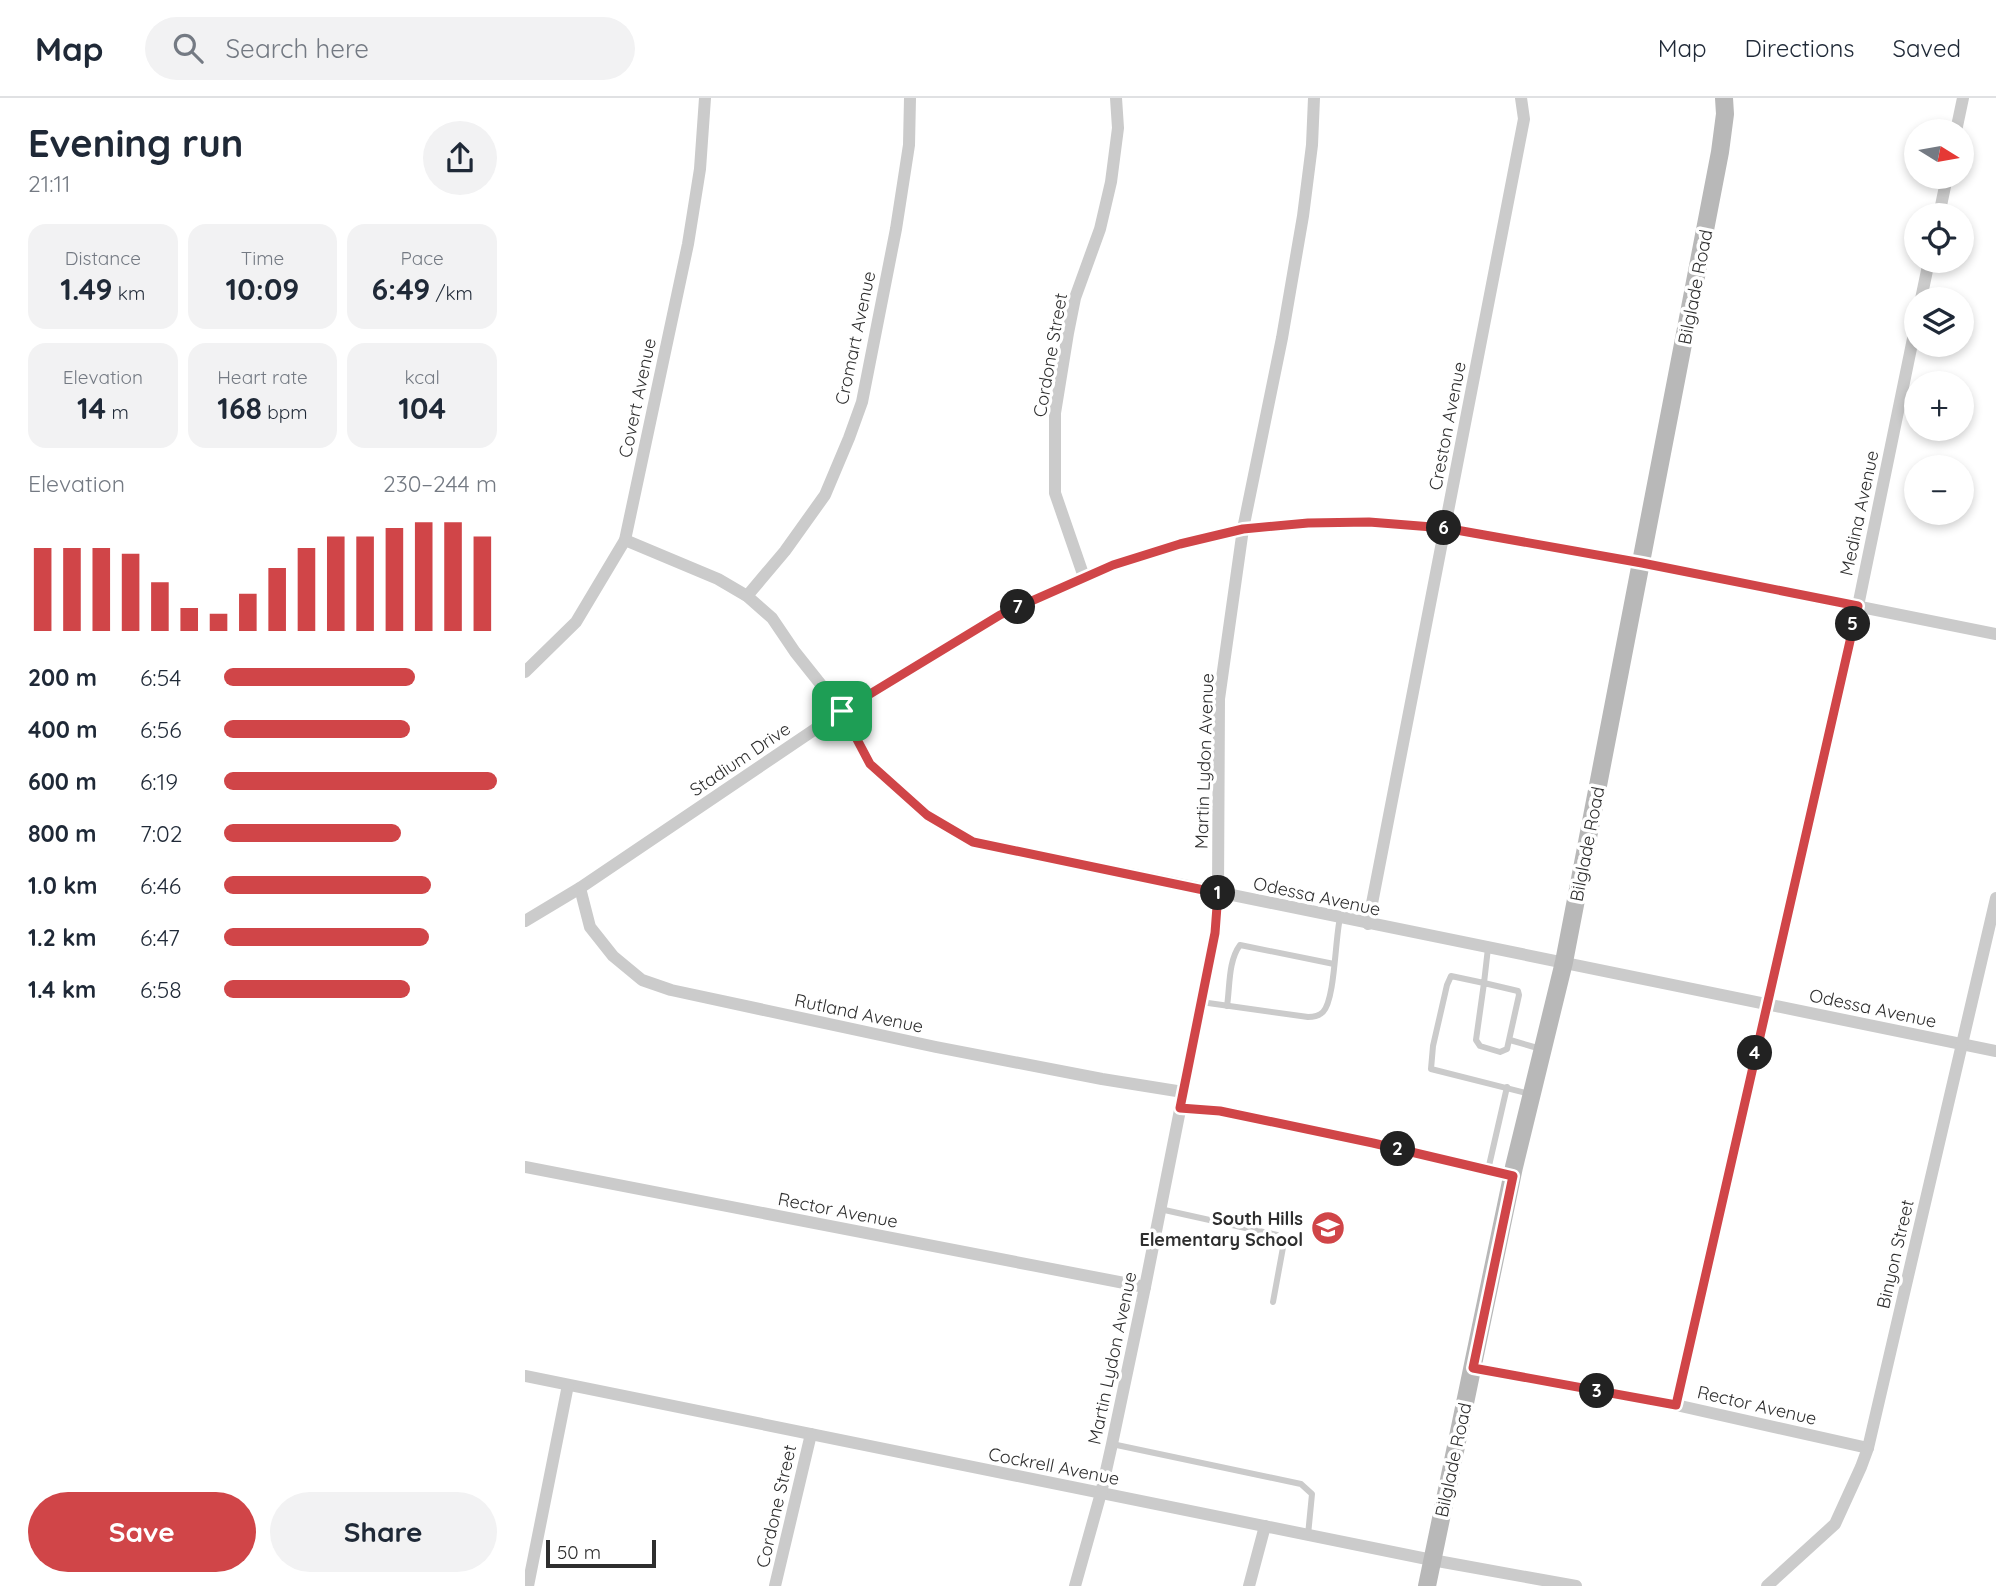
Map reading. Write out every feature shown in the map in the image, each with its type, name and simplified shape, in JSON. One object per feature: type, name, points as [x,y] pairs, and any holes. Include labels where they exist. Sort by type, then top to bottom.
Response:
[{"type":"street","name":"Covert Avenue","points":[[525,672],[576,621],[625,540],[688,244],[699,169],[705,98]]},
{"type":"street","name":"Cromart Avenue","points":[[747,596],[785,551],[825,495],[862,402],[896,229],[909,145],[912,106],[910,98]]},
{"type":"street","name":"Cordone Street","points":[[1084,577],[1055,494],[1055,413],[1075,298],[1100,229],[1111,182],[1118,128],[1117,98]]},
{"type":"street","name":"Martin Lydon Avenue","points":[[1075,1586],[1112,1444],[1215,933],[1218,893],[1219,699],[1243,529],[1282,338],[1303,216],[1312,145],[1314,98]]},
{"type":"street","name":"Creston Avenue","points":[[1369,924],[1524,119],[1521,98]]},
{"type":"street","name":"Bilglade Road","points":[[1427,1586],[1513,1176],[1563,962],[1720,152],[1725,114],[1724,98]]},
{"type":"street","points":[[1959,119],[1963,98]]},
{"type":"street","name":"Medina Avenue","points":[[1676,1405],[1858,606],[1909,357]]},
{"type":"street","name":"Stadium Drive","points":[[525,921],[580,888],[842,711],[1000,615],[1113,565],[1243,529],[1308,523],[1369,522],[1445,528],[1642,563],[1996,634]]},
{"type":"street","name":"Odessa Avenue","points":[[625,540],[718,579],[747,596],[772,618],[842,711],[870,764],[927,815],[973,842],[1996,1051]]},
{"type":"street","name":"Rutland Avenue","points":[[580,888],[590,927],[613,956],[642,980],[671,990],[936,1047],[1183,1092]]},
{"type":"street","name":"Binyon Street","points":[[1767,1586],[1835,1524],[1868,1448],[1996,898]]},
{"type":"street","name":"Rector Avenue","points":[[525,1167],[1145,1287]]},
{"type":"street","name":"Rector Avenue","points":[[1473,1368],[1676,1405],[1868,1448]]},
{"type":"street","name":"Cockrell Avenue","points":[[525,1376],[1432,1560],[1576,1586]]},
{"type":"street","points":[[528,1586],[568,1385]]},
{"type":"street","name":"Cordone Street","points":[[775,1586],[811,1434]]},
{"type":"street","points":[[1249,1586],[1265,1526]]},
{"type":"lane","points":[[1201,1002],[1308,1017],[1321,1014],[1327,1006],[1331,991],[1340,918]]},
{"type":"lane","points":[[1227,1006],[1233,960],[1240,945],[1334,964]]},
{"type":"lane","points":[[1488,948],[1484,983],[1476,1040],[1480,1046],[1500,1052],[1507,1049],[1520,995],[1518,991],[1484,983],[1451,976],[1433,1046],[1431,1069],[1532,1095]]},
{"type":"lane","points":[[1510,1040],[1543,1050]]},
{"type":"lane","points":[[1488,1170],[1507,1087]]},
{"type":"lane","points":[[1180,1108],[1220,1111],[1513,1176]]},
{"type":"lane","points":[[1160,1209],[1277,1235],[1284,1241],[1273,1302]]},
{"type":"lane","points":[[1112,1444],[1301,1484],[1312,1494],[1308,1535]]},
{"type":"place","name":"South Hills Elementary School","points":[[1328,1228]]},
{"type":"route","points":[[1369,522],[1445,528],[1642,563],[1858,606],[1676,1405],[1473,1368],[1513,1176],[1220,1111],[1180,1108],[1215,933],[1218,893],[973,842],[927,815],[870,764],[842,711],[1000,615],[1113,565],[1180,544],[1243,529],[1308,523],[1369,522]]}]
